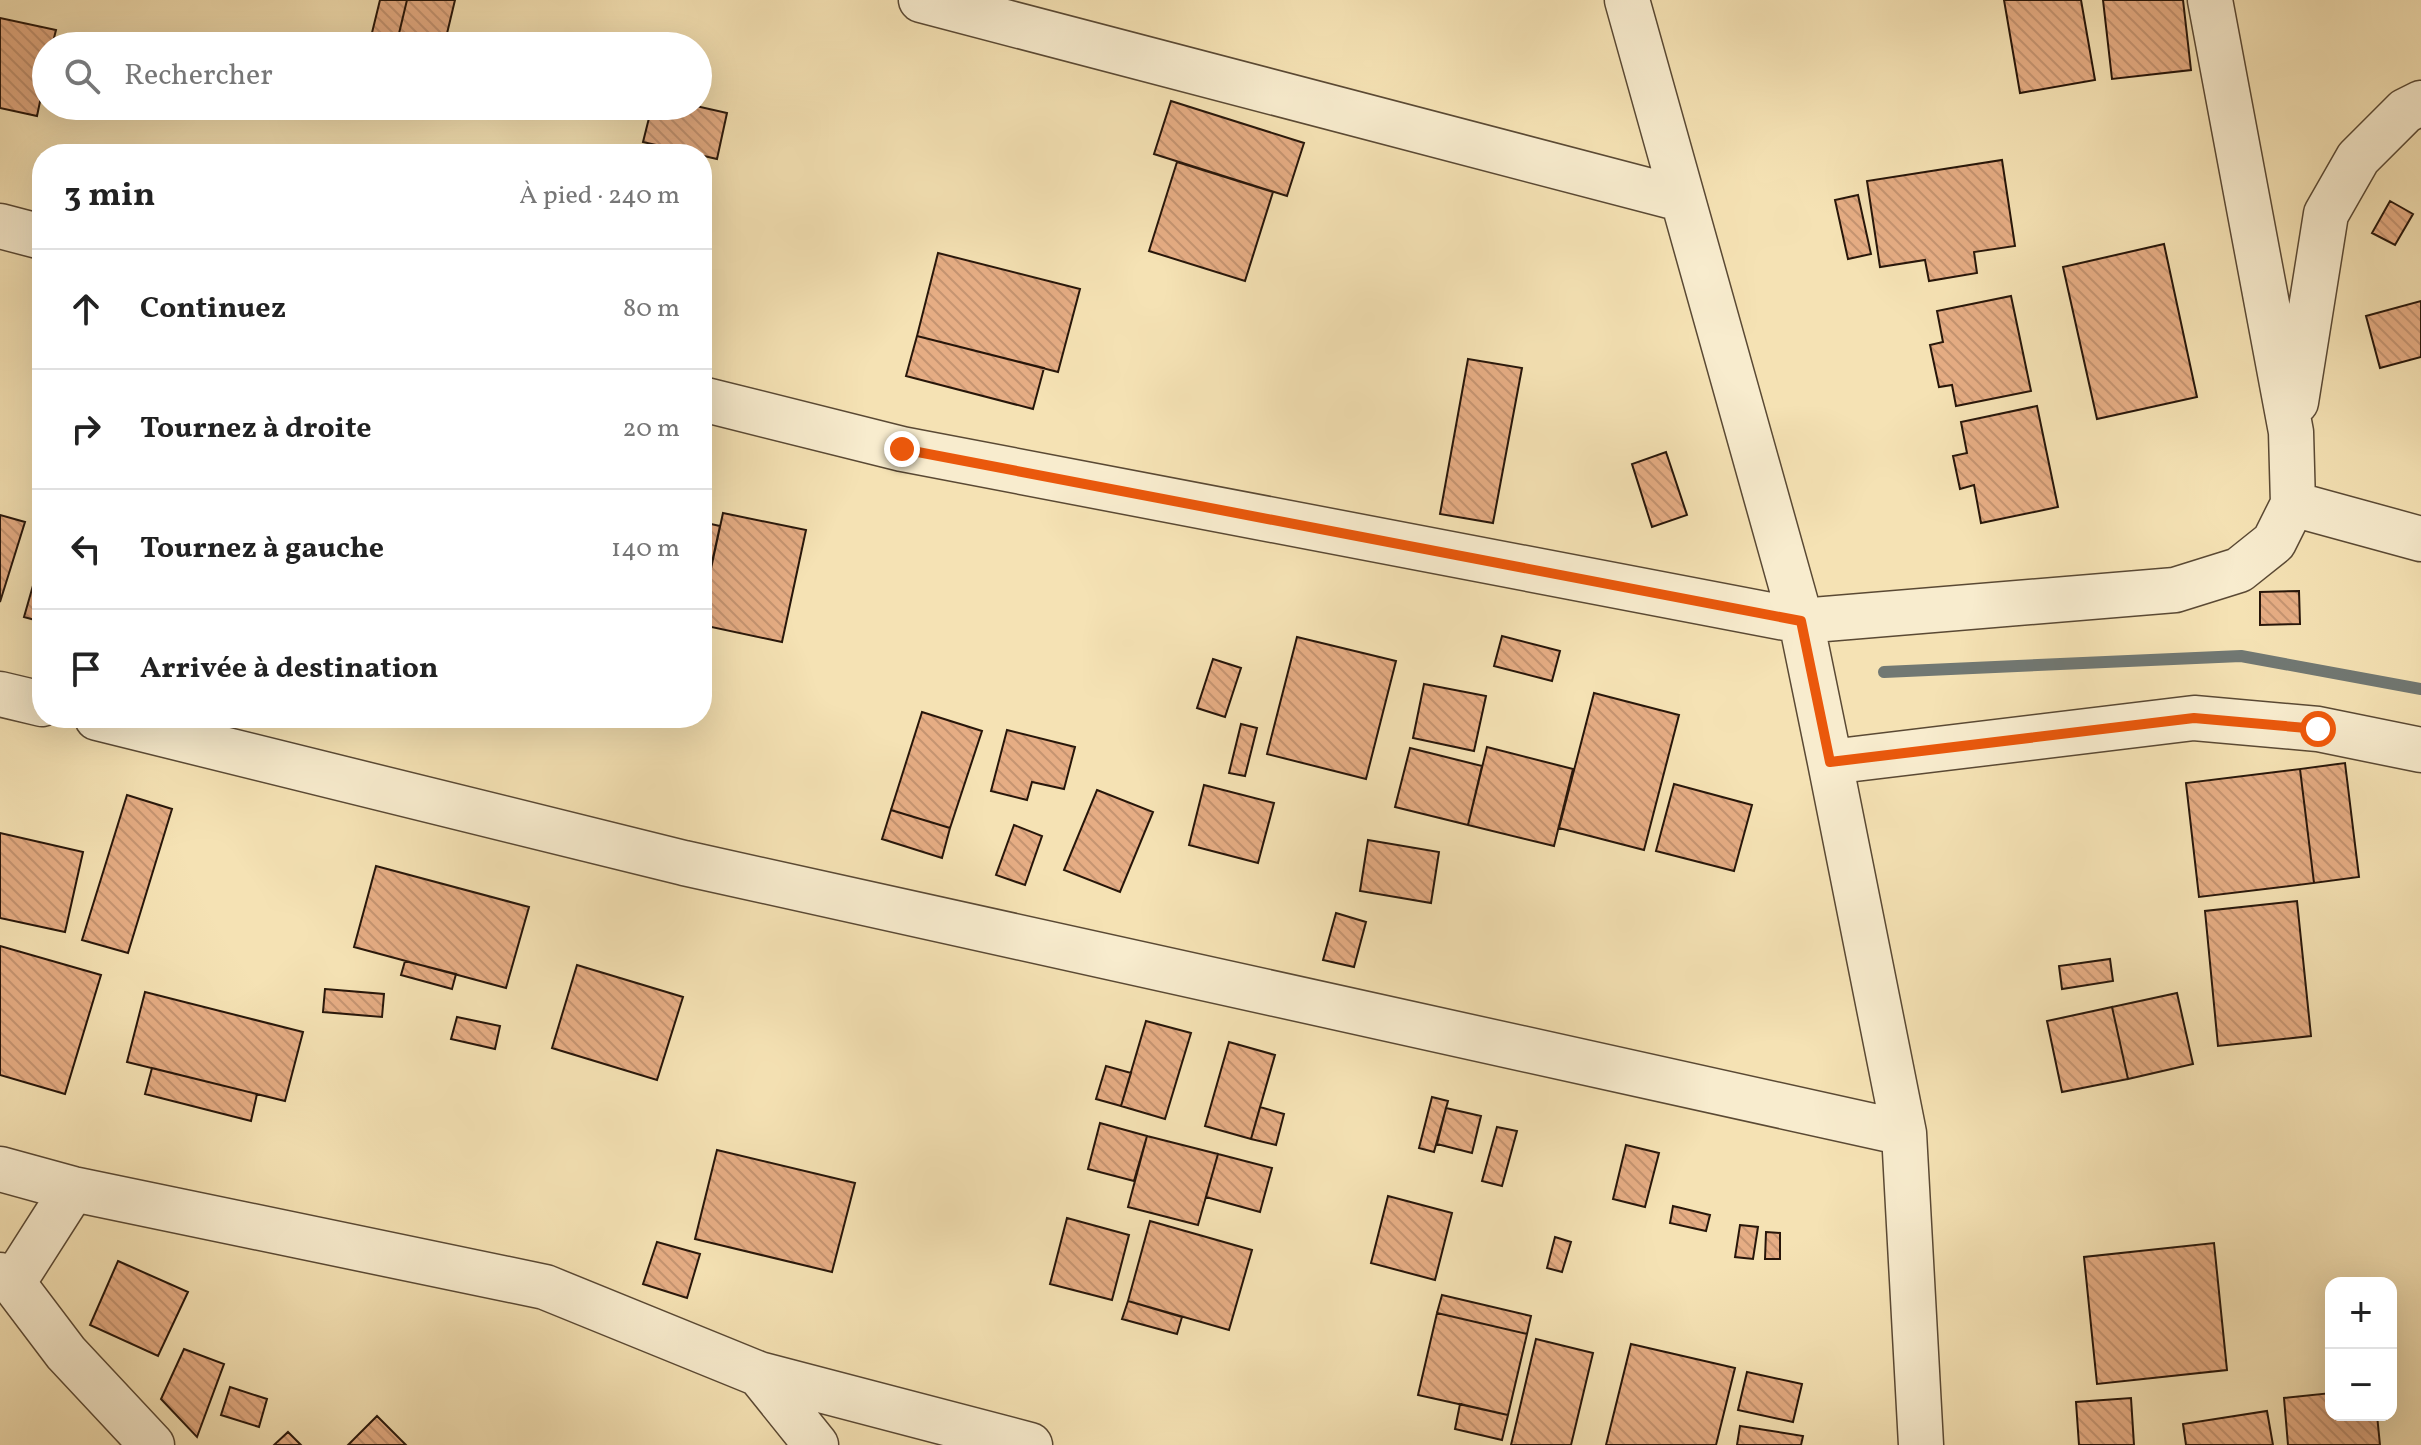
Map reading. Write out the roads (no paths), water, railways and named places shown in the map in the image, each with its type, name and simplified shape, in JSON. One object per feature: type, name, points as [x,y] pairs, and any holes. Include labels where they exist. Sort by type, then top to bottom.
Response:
[{"type":"street","points":[[921,0],[1681,199]]},
{"type":"street","points":[[1627,0],[1801,621],[1830,762],[1904,1133],[1921,1445]]},
{"type":"street","points":[[712,402],[902,449],[1801,621],[2175,590],[2239,570],[2274,542],[2293,504],[2291,432],[2210,0]]},
{"type":"street","points":[[2291,432],[2326,214],[2358,158],[2405,111],[2421,103]]},
{"type":"street","points":[[0,226],[32,234]]},
{"type":"street","points":[[2293,504],[2421,539]]},
{"type":"street","points":[[0,694],[32,702]]},
{"type":"street","points":[[1830,762],[2194,718],[2318,729],[2421,750]]},
{"type":"street","points":[[137,728],[684,863],[1904,1133]]},
{"type":"street","points":[[0,1169],[73,1189],[545,1287],[759,1374],[1030,1445]]},
{"type":"street","points":[[73,1189],[7,1279],[66,1353],[152,1445]]},
{"type":"street","points":[[759,1374],[816,1445]]},
{"type":"waterway","points":[[1884,672],[2241,656],[2421,689]]}]
